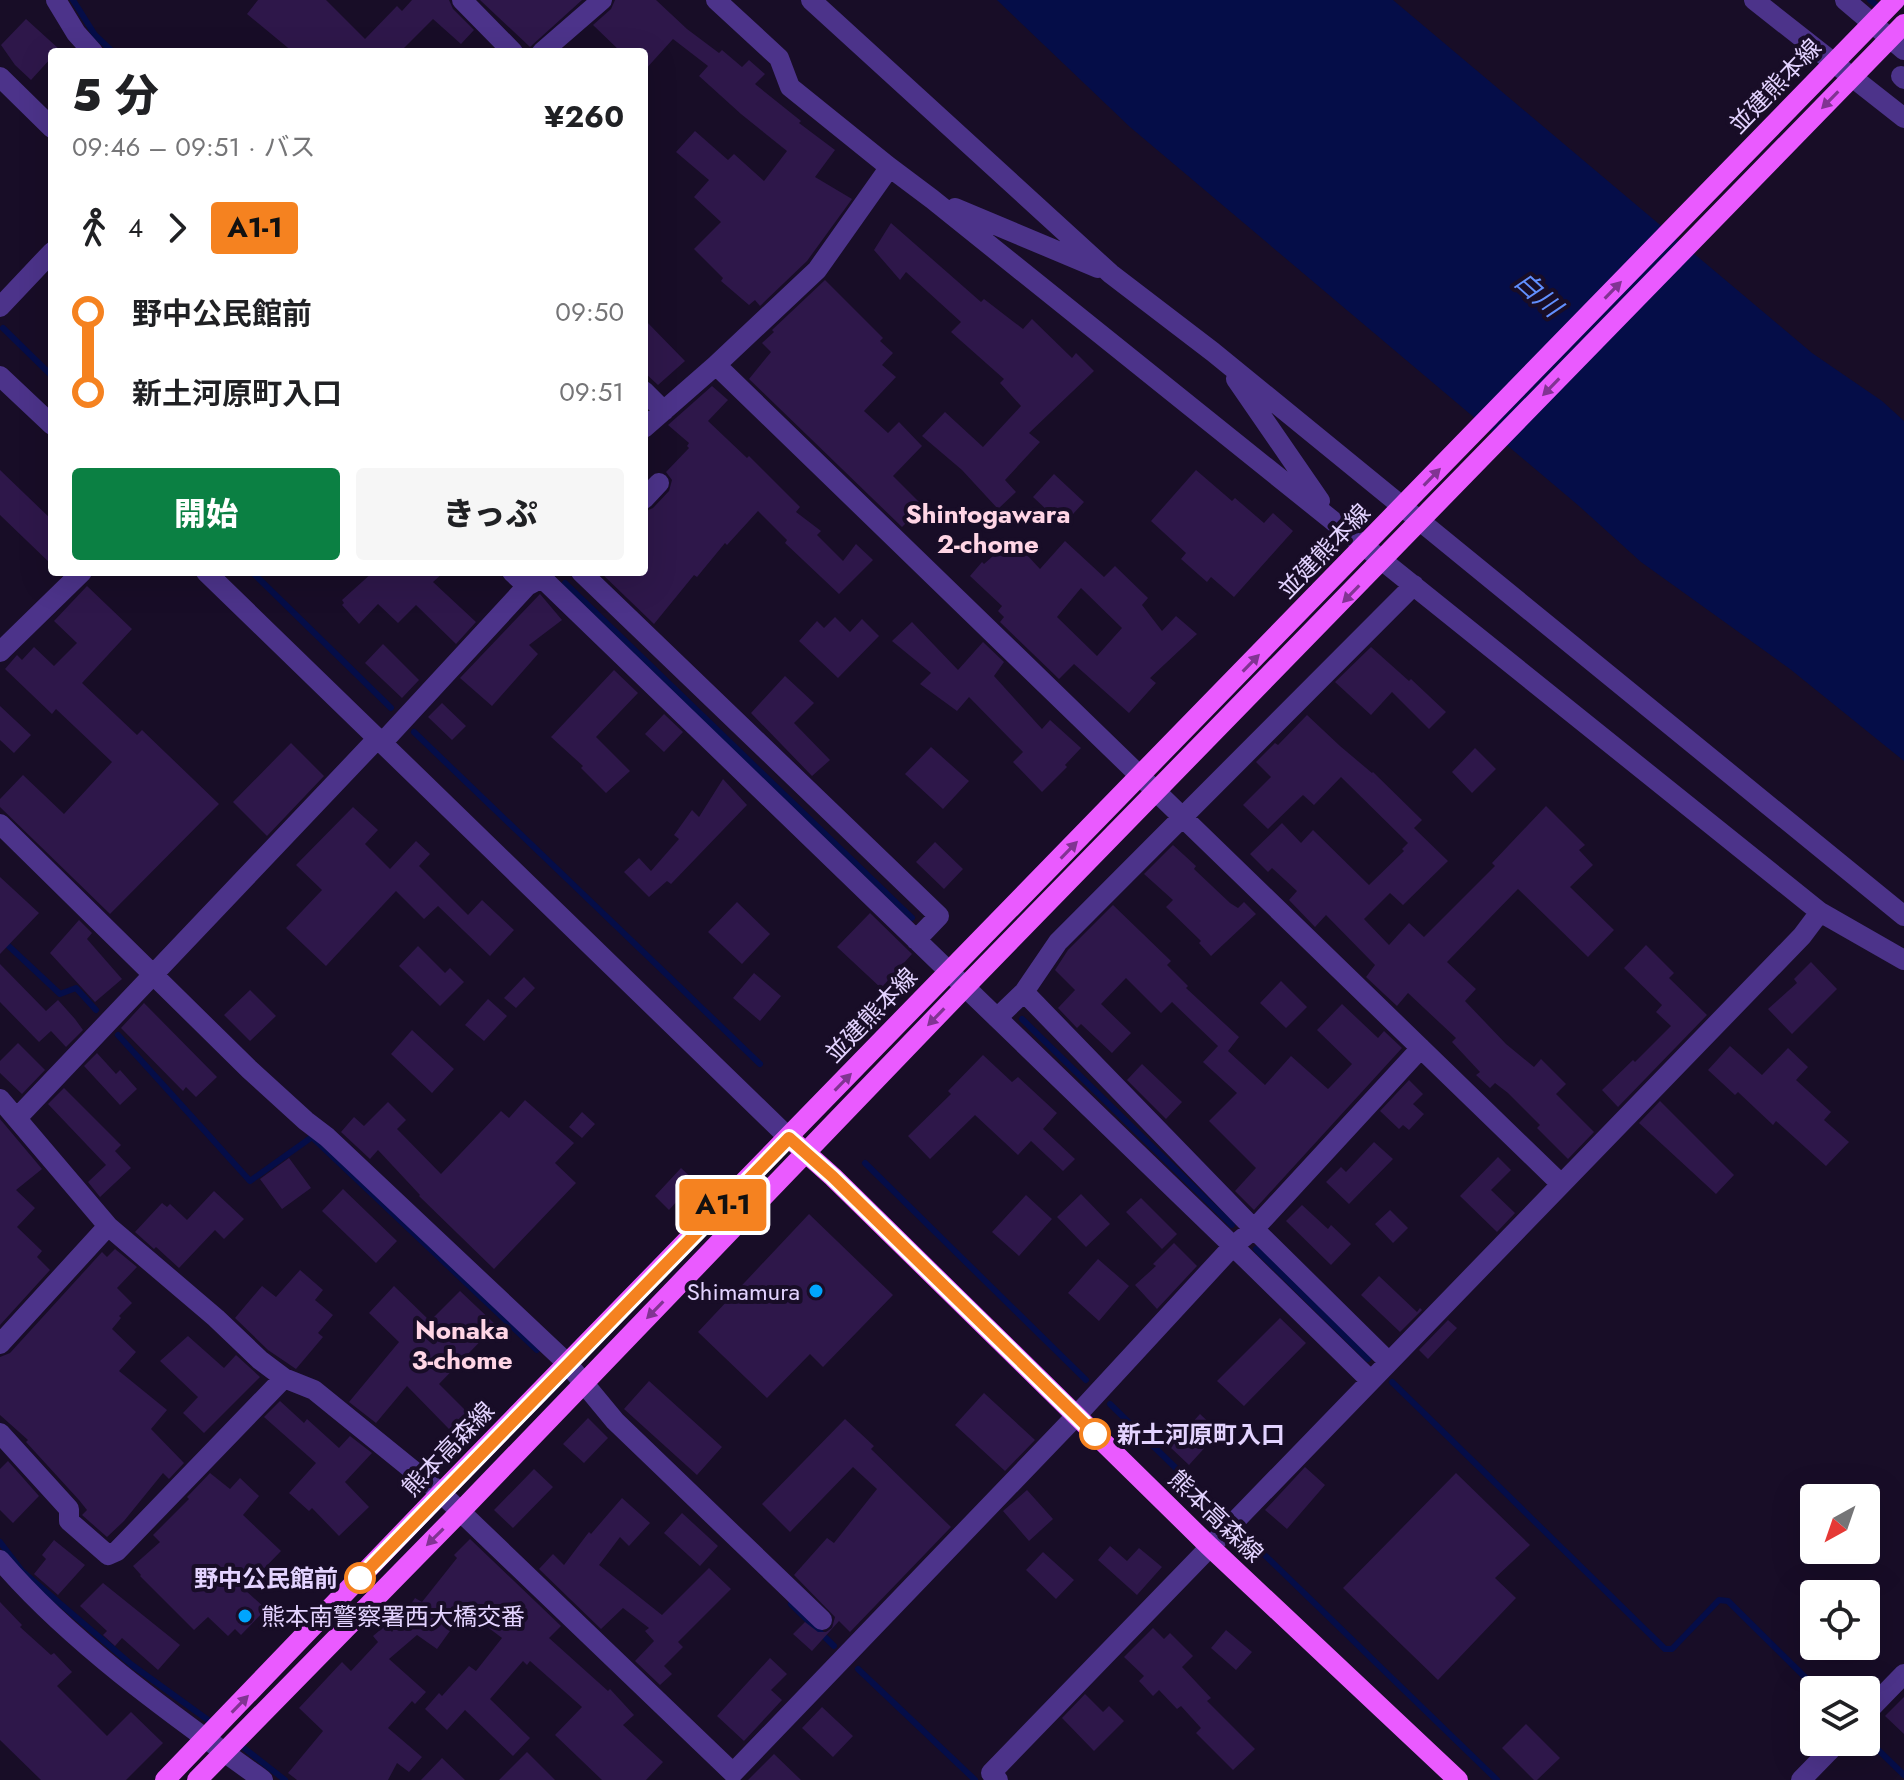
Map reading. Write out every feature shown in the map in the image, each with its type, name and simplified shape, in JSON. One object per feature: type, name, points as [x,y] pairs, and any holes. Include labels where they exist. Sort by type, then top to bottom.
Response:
[{"type":"main road","name":"並建熊本線","points":[[789,1138],[1895,0]]},
{"type":"main road","name":"並建熊本線","points":[[805,1152],[1904,24]]},
{"type":"main road","name":"熊本高森線","points":[[165,1780],[789,1138],[1209,1546],[1458,1780]]},
{"type":"main road","points":[[197,1780],[585,1384],[805,1152]]},
{"type":"street","points":[[56,0],[76,33],[89,48]]},
{"type":"street","points":[[462,0],[509,48]]},
{"type":"street","points":[[547,48],[602,0]]},
{"type":"street","points":[[716,0],[779,58],[790,87],[1820,912],[1904,960]]},
{"type":"street","points":[[811,0],[1111,274],[1224,361],[1904,916]]},
{"type":"street","points":[[1754,0],[1904,118]]},
{"type":"street","points":[[1845,0],[1904,50]]},
{"type":"street","points":[[0,77],[48,124]]},
{"type":"street","points":[[648,425],[817,270],[888,166]]},
{"type":"street","points":[[932,199],[1111,274]]},
{"type":"street","points":[[0,307],[48,256]]},
{"type":"street","points":[[1224,361],[1334,521]]},
{"type":"street","points":[[716,365],[1561,1184]]},
{"type":"street","points":[[0,376],[48,421]]},
{"type":"street","points":[[648,395],[664,411]]},
{"type":"street","points":[[648,495],[659,483]]},
{"type":"street","points":[[0,652],[78,576]]},
{"type":"street","points":[[210,576],[789,1138]]},
{"type":"street","points":[[585,576],[939,916],[916,940]]},
{"type":"street","points":[[17,1118],[380,741],[532,577],[916,940],[1370,1380]]},
{"type":"street","points":[[997,1018],[1024,992],[1058,942],[1414,585]]},
{"type":"street","points":[[0,824],[306,1121],[327,1137],[567,1363],[615,1421],[822,1620]]},
{"type":"street","points":[[994,1777],[1209,1546],[1802,936],[1820,912]]},
{"type":"street","points":[[1024,992],[1254,1229],[1389,1362]]},
{"type":"street","points":[[0,1099],[108,1226],[216,1318],[260,1360],[284,1378],[314,1390],[441,1493],[733,1773],[1076,1416],[1233,1246],[1254,1229],[1421,1048]]},
{"type":"street","points":[[0,1344],[108,1226]]},
{"type":"street","points":[[0,1433],[69,1509],[69,1521],[108,1555],[117,1551],[284,1378]]},
{"type":"street","points":[[0,1560],[75,1636],[263,1780]]},
{"type":"street","points":[[1880,1699],[1904,1674]]},
{"type":"street","points":[[1801,1780],[1824,1756]]},
{"type":"water","name":"白川","points":[[997,0],[1393,0],[1812,353],[1882,401],[1904,421],[1904,761],[1790,669],[1641,562],[1579,506],[1130,127]]},
{"type":"building","points":[[258,0],[326,0],[365,39],[397,6],[402,11],[412,0],[449,0],[453,9],[474,30],[461,44],[433,19],[404,48],[288,48],[247,14]]},
{"type":"building","points":[[480,0],[582,0],[530,47]]},
{"type":"building","points":[[615,0],[656,0],[719,53],[722,50],[742,67],[749,60],[765,74],[755,84],[835,150],[815,177],[852,199],[807,261],[760,306],[755,300],[749,305],[721,281],[723,278],[694,249],[721,222],[694,197],[709,180],[676,152],[695,131],[728,160],[734,154],[764,181],[787,151],[699,76],[708,66],[673,39],[648,67],[648,48],[617,48],[593,25],[611,9]]},
{"type":"building","points":[[26,19],[58,48],[48,48],[48,61],[31,80],[1,45]]},
{"type":"building","points":[[891,223],[981,302],[984,299],[1023,329],[1032,319],[1072,358],[1076,353],[1094,371],[1029,433],[1040,442],[1005,480],[1016,492],[998,509],[962,470],[922,436],[945,412],[983,447],[1021,406],[1000,383],[1004,379],[951,332],[961,322],[906,272],[900,280],[874,250]]},
{"type":"building","points":[[825,280],[883,338],[880,341],[893,353],[882,365],[896,377],[864,411],[888,433],[899,422],[922,446],[893,476],[923,506],[902,527],[749,379],[771,352],[762,343]]},
{"type":"building","points":[[648,323],[685,361],[658,385],[648,376]]},
{"type":"building","points":[[712,386],[728,400],[708,421],[747,458],[749,456],[800,507],[796,512],[821,531],[817,535],[843,561],[856,544],[873,560],[839,594],[785,543],[787,540],[758,511],[727,545],[725,543],[697,577],[694,575],[654,624],[604,576],[648,576],[648,510],[669,491],[672,480],[666,472],[689,448],[689,443],[668,425]]},
{"type":"building","points":[[0,470],[48,516],[48,561],[0,515]]},
{"type":"building","points":[[1196,470],[1264,523],[1273,513],[1293,531],[1234,597],[1211,577],[1207,582],[1181,559],[1186,553],[1151,521]]},
{"type":"building","points":[[1054,474],[1084,502],[1063,525],[1033,497]]},
{"type":"building","points":[[1012,539],[1040,569],[1065,541],[1104,577],[1115,566],[1148,598],[1142,605],[1162,631],[1176,616],[1197,634],[1150,678],[1156,683],[1129,713],[1074,664],[1059,679],[1000,622],[1004,617],[998,611],[1002,606],[970,576],[982,562],[984,564]],"holes":[[[1081,588],[1122,628],[1097,656],[1057,617]]]},
{"type":"building","points":[[369,576],[440,576],[433,582],[476,622],[456,644],[416,605],[398,623],[378,604],[359,624],[342,605],[342,600]]},
{"type":"building","points":[[87,586],[132,629],[82,683],[137,735],[142,730],[219,804],[110,914],[0,807],[0,799],[23,775],[64,814],[112,762],[56,709],[52,714],[5,669],[17,655],[22,660],[34,647],[54,666],[77,643],[54,621]]},
{"type":"building","points":[[540,594],[562,620],[529,645],[538,654],[492,706],[460,678]]},
{"type":"building","points":[[835,617],[850,632],[862,619],[879,636],[838,678],[799,641],[817,621],[824,628]]},
{"type":"building","points":[[912,622],[958,670],[983,642],[1004,662],[994,676],[1042,729],[1050,720],[1081,748],[1042,792],[1013,762],[1023,752],[969,697],[957,711],[920,684],[931,673],[892,641]]},
{"type":"building","points":[[383,644],[419,680],[402,698],[365,663]]},
{"type":"building","points":[[1371,647],[1446,712],[1429,729],[1392,692],[1371,715],[1335,682]]},
{"type":"building","points":[[614,670],[638,693],[596,737],[630,771],[606,793],[581,768],[583,766],[551,737]]},
{"type":"building","points":[[785,676],[814,703],[794,723],[830,760],[812,776],[751,713]]},
{"type":"building","points":[[442,703],[466,726],[452,740],[428,717]]},
{"type":"building","points":[[0,706],[31,735],[14,753],[0,740]]},
{"type":"building","points":[[664,714],[683,732],[664,752],[645,734]]},
{"type":"building","points":[[1307,715],[1373,772],[1422,820],[1414,828],[1448,861],[1403,905],[1390,893],[1364,919],[1389,945],[1409,923],[1424,937],[1495,866],[1492,863],[1546,806],[1585,845],[1579,850],[1593,865],[1570,887],[1614,930],[1588,957],[1518,889],[1447,962],[1476,989],[1465,1001],[1506,1044],[1534,1067],[1541,1059],[1566,1084],[1556,1094],[1594,1132],[1568,1159],[1508,1093],[1495,1083],[1490,1088],[1476,1075],[1480,1072],[1452,1042],[1456,1038],[1408,993],[1397,1006],[1366,977],[1375,965],[1326,915],[1315,927],[1289,900],[1297,891],[1272,868],[1268,872],[1250,854],[1282,823],[1301,843],[1313,830],[1369,885],[1404,851],[1402,849],[1408,843],[1341,777],[1314,805],[1303,795],[1268,829],[1243,805],[1271,777],[1256,762],[1275,743],[1278,745]]},
{"type":"building","points":[[291,743],[324,776],[267,836],[233,802]]},
{"type":"building","points":[[931,747],[969,781],[943,809],[905,774]]},
{"type":"building","points":[[1475,748],[1496,769],[1472,793],[1452,772]]},
{"type":"building","points":[[723,779],[747,805],[671,884],[667,881],[649,897],[624,872],[639,858],[651,871],[679,839],[674,835],[692,810],[699,817]]},
{"type":"building","points":[[353,807],[378,830],[365,844],[390,869],[416,841],[430,854],[419,866],[468,915],[482,900],[514,930],[490,956],[438,906],[424,919],[396,891],[326,966],[286,928],[322,890],[296,865]]},
{"type":"building","points":[[935,842],[963,869],[944,889],[916,862]]},
{"type":"building","points":[[1173,845],[1230,903],[1238,908],[1244,902],[1256,914],[1211,956],[1199,943],[1201,941],[1166,907],[1173,900],[1144,874]]},
{"type":"building","points":[[0,877],[39,913],[0,954]]},
{"type":"building","points":[[737,902],[770,934],[742,964],[708,932]]},
{"type":"building","points":[[1113,905],[1171,961],[1167,965],[1188,986],[1186,988],[1239,1037],[1228,1051],[1265,1085],[1291,1056],[1328,1089],[1352,1064],[1317,1030],[1342,1004],[1378,1038],[1384,1031],[1402,1048],[1254,1210],[1235,1191],[1256,1168],[1209,1121],[1237,1093],[1203,1062],[1218,1046],[1172,1002],[1161,1013],[1126,978],[1101,1004],[1131,1033],[1112,1053],[1081,1024],[1077,1028],[1058,1008],[1075,990],[1055,970],[1068,950]]},
{"type":"building","points":[[870,913],[912,954],[881,988],[837,947]]},
{"type":"building","points":[[79,920],[92,933],[87,939],[122,979],[95,1002],[50,953]]},
{"type":"building","points":[[1646,945],[1674,973],[1669,978],[1707,1015],[1618,1107],[1602,1090],[1671,1026],[1656,1012],[1662,1005],[1624,968]]},
{"type":"building","points":[[418,946],[445,973],[450,968],[464,982],[440,1006],[399,966]]},
{"type":"building","points":[[1811,962],[1837,989],[1792,1034],[1768,1009],[1797,983],[1794,979]]},
{"type":"building","points":[[0,964],[46,1011],[58,1000],[75,1019],[83,1030],[66,1047],[51,1031],[39,1042],[0,1002]]},
{"type":"building","points":[[754,973],[781,996],[760,1021],[733,998]]},
{"type":"building","points":[[524,977],[535,988],[516,1008],[504,998]]},
{"type":"building","points":[[1281,981],[1307,1007],[1286,1028],[1260,1003]]},
{"type":"building","points":[[250,990],[276,1016],[250,1041],[224,1015]]},
{"type":"building","points":[[488,999],[507,1016],[484,1041],[465,1025]]},
{"type":"building","points":[[144,1003],[217,1077],[196,1097],[186,1087],[183,1091],[121,1028]]},
{"type":"building","points":[[412,1030],[454,1069],[432,1093],[391,1054]]},
{"type":"building","points":[[18,1043],[45,1070],[22,1094],[0,1073],[0,1061]]},
{"type":"building","points":[[1730,1046],[1762,1075],[1788,1048],[1808,1067],[1796,1080],[1831,1112],[1824,1120],[1849,1142],[1826,1166],[1776,1121],[1773,1125],[1738,1092],[1735,1095],[1708,1070]]},
{"type":"building","points":[[97,1053],[116,1074],[120,1070],[137,1089],[120,1105],[84,1066]]},
{"type":"building","points":[[983,1055],[1012,1082],[1018,1077],[1057,1113],[1043,1129],[1075,1159],[1063,1171],[1031,1141],[1018,1155],[975,1115],[930,1159],[908,1136],[951,1094],[948,1091]]},
{"type":"building","points":[[1142,1064],[1182,1102],[1166,1119],[1127,1080]]},
{"type":"building","points":[[1409,1080],[1423,1094],[1413,1104],[1424,1114],[1409,1130],[1403,1125],[1399,1129],[1380,1111]]},
{"type":"building","points":[[64,1088],[121,1145],[115,1151],[131,1168],[100,1197],[88,1182],[106,1165],[48,1104]]},
{"type":"building","points":[[525,1100],[574,1143],[555,1163],[576,1183],[494,1269],[419,1196],[378,1150],[370,1159],[341,1132],[354,1117],[364,1126],[388,1102],[406,1120],[397,1129],[441,1174],[501,1111],[509,1118]]},
{"type":"building","points":[[1660,1101],[1734,1175],[1716,1194],[1639,1123]]},
{"type":"building","points":[[582,1112],[595,1124],[582,1138],[569,1127]]},
{"type":"building","points":[[0,1119],[42,1169],[16,1190],[35,1208],[17,1227],[42,1251],[37,1257],[50,1270],[0,1325]]},
{"type":"building","points":[[1374,1142],[1393,1159],[1349,1204],[1326,1182],[1341,1167],[1346,1172]]},
{"type":"building","points":[[1498,1157],[1511,1170],[1491,1190],[1515,1213],[1497,1232],[1460,1196]]},
{"type":"building","points":[[289,1158],[311,1188],[282,1209],[260,1179]]},
{"type":"building","points":[[681,1168],[695,1181],[669,1210],[655,1196]]},
{"type":"building","points":[[343,1189],[397,1241],[376,1263],[322,1211]]},
{"type":"building","points":[[214,1191],[244,1219],[224,1239],[215,1230],[179,1268],[135,1232],[162,1203],[167,1207],[170,1204],[187,1220]]},
{"type":"building","points":[[1081,1194],[1110,1224],[1086,1247],[1057,1217]]},
{"type":"building","points":[[1026,1195],[1052,1219],[1019,1256],[992,1232]]},
{"type":"building","points":[[1141,1198],[1177,1234],[1162,1249],[1126,1212]]},
{"type":"building","points":[[1302,1205],[1328,1229],[1331,1225],[1351,1244],[1331,1265],[1286,1221]]},
{"type":"building","points":[[1390,1210],[1408,1228],[1393,1243],[1375,1224]]},
{"type":"building","name":"Shimamura","points":[[809,1214],[893,1295],[823,1367],[810,1354],[767,1398],[698,1332]]},
{"type":"building","points":[[1174,1243],[1197,1266],[1157,1309],[1135,1285],[1156,1266],[1153,1264]]},
{"type":"building","points":[[115,1249],[137,1267],[117,1288],[132,1303],[112,1329],[136,1352],[119,1371],[167,1410],[151,1429],[184,1463],[169,1479],[163,1473],[107,1537],[82,1515],[87,1510],[26,1442],[28,1440],[0,1415],[0,1357],[10,1353],[102,1252],[107,1257]]},
{"type":"building","points":[[1098,1259],[1129,1286],[1099,1321],[1068,1293]]},
{"type":"building","points":[[300,1270],[323,1290],[315,1300],[333,1315],[318,1333],[323,1337],[296,1369],[268,1350],[235,1318],[262,1286],[276,1297]]},
{"type":"building","points":[[1379,1276],[1417,1312],[1420,1308],[1422,1310],[1400,1332],[1361,1295]]},
{"type":"building","points":[[394,1286],[430,1321],[460,1291],[496,1325],[439,1384],[467,1412],[449,1429],[407,1386],[376,1423],[349,1402],[399,1342],[369,1313]]},
{"type":"building","points":[[1280,1318],[1306,1343],[1244,1406],[1217,1381]]},
{"type":"building","points":[[1448,1320],[1457,1328],[1428,1359],[1419,1350]]},
{"type":"building","points":[[188,1336],[224,1368],[236,1355],[260,1377],[204,1433],[183,1413],[198,1397],[160,1361]]},
{"type":"building","points":[[649,1381],[722,1447],[697,1475],[624,1409]]},
{"type":"building","points":[[984,1393],[1035,1440],[1005,1471],[955,1425]]},
{"type":"building","points":[[280,1401],[304,1423],[307,1419],[339,1448],[350,1436],[372,1453],[345,1482],[369,1507],[339,1536],[312,1508],[309,1511],[289,1493],[316,1463],[264,1417]]},
{"type":"building","points":[[1200,1414],[1219,1432],[1189,1465],[1170,1447]]},
{"type":"building","points":[[588,1418],[608,1438],[584,1463],[563,1444]]},
{"type":"building","points":[[845,1419],[874,1446],[871,1449],[951,1527],[850,1632],[839,1621],[812,1651],[793,1634],[805,1622],[818,1632],[826,1632],[832,1628],[835,1617],[794,1575],[827,1538],[834,1543],[877,1489],[853,1467],[790,1532],[762,1504]]},
{"type":"building","points":[[8,1461],[39,1496],[13,1523],[0,1510],[0,1469]]},
{"type":"building","points":[[1305,1467],[1325,1485],[1287,1529],[1265,1510]]},
{"type":"building","points":[[534,1469],[553,1487],[513,1528],[494,1510]]},
{"type":"building","points":[[210,1473],[230,1489],[240,1478],[259,1496],[243,1515],[281,1551],[244,1589],[266,1609],[241,1635],[235,1629],[228,1636],[208,1617],[194,1630],[133,1566],[160,1542],[153,1535]]},
{"type":"building","points":[[1456,1473],[1530,1545],[1495,1578],[1516,1598],[1438,1680],[1343,1588]]},
{"type":"building","points":[[1027,1490],[1053,1519],[1029,1541],[1003,1511]]},
{"type":"building","points":[[622,1498],[650,1523],[629,1546],[620,1537],[599,1565],[662,1615],[709,1568],[731,1589],[678,1642],[683,1647],[664,1666],[672,1674],[660,1685],[635,1661],[654,1641],[645,1631],[649,1628],[623,1608],[601,1629],[539,1569],[553,1554],[564,1565],[589,1532],[591,1534]]},
{"type":"building","points":[[682,1513],[718,1546],[700,1566],[664,1533]]},
{"type":"building","points":[[470,1539],[561,1626],[549,1638],[608,1691],[610,1689],[634,1715],[623,1725],[663,1762],[646,1780],[602,1780],[555,1735],[582,1707],[530,1661],[527,1665],[523,1661],[490,1699],[530,1738],[513,1756],[465,1710],[447,1730],[425,1709],[439,1693],[442,1696],[469,1666],[476,1671],[502,1638],[465,1610],[437,1649],[417,1635],[389,1659],[426,1692],[415,1704],[412,1701],[388,1728],[422,1757],[409,1772],[397,1763],[388,1780],[297,1780],[288,1773],[323,1731],[299,1708],[342,1662],[351,1671],[378,1642],[373,1636],[386,1625],[392,1632],[415,1598],[422,1602],[457,1558],[454,1555]]},
{"type":"building","points":[[54,1540],[85,1565],[58,1595],[34,1574],[46,1559],[42,1555]]},
{"type":"building","points":[[1110,1546],[1127,1561],[1139,1548],[1162,1567],[1137,1595],[1098,1560]]},
{"type":"building","points":[[1043,1552],[1074,1580],[1056,1599],[1026,1570]]},
{"type":"building","points":[[103,1583],[180,1645],[158,1670],[122,1638],[115,1646],[103,1635],[107,1631],[80,1606]]},
{"type":"building","points":[[0,1602],[22,1625],[20,1627],[51,1655],[54,1653],[72,1672],[57,1686],[107,1736],[131,1712],[163,1743],[126,1780],[41,1780],[0,1740]]},
{"type":"building","points":[[1153,1628],[1164,1639],[1170,1633],[1193,1656],[1182,1667],[1211,1698],[1207,1701],[1255,1749],[1233,1770],[1196,1733],[1201,1728],[1181,1706],[1177,1709],[1159,1690],[1153,1696],[1139,1681],[1144,1676],[1124,1657]]},
{"type":"building","points":[[1226,1630],[1252,1652],[1236,1670],[1211,1648]]},
{"type":"building","points":[[770,1658],[787,1674],[771,1690],[782,1700],[744,1741],[717,1716]]},
{"type":"building","points":[[1085,1694],[1103,1712],[1109,1706],[1124,1721],[1094,1751],[1062,1718]]},
{"type":"building","points":[[1904,1697],[1904,1734],[1885,1716]]},
{"type":"building","points":[[822,1707],[853,1736],[833,1757],[802,1728]]},
{"type":"building","points":[[1526,1724],[1560,1758],[1537,1780],[1502,1748]]},
{"type":"building","points":[[527,1752],[555,1780],[499,1780]]},
{"type":"building","points":[[774,1754],[801,1780],[748,1780]]},
{"type":"building","points":[[442,1758],[465,1780],[421,1780]]},
{"type":"waterway","points":[[73,0],[95,35],[109,48]]},
{"type":"waterway","points":[[1870,0],[1883,10]]},
{"type":"waterway","points":[[3,328],[48,372]]},
{"type":"waterway","points":[[256,576],[391,708]]},
{"type":"waterway","points":[[565,583],[912,918]]},
{"type":"waterway","points":[[414,732],[760,1064]]},
{"type":"waterway","points":[[0,938],[60,994],[76,988],[96,1010]]},
{"type":"waterway","points":[[1022,1019],[1232,1225]]},
{"type":"waterway","points":[[118,1035],[250,1181],[312,1137],[537,1350]]},
{"type":"waterway","points":[[865,1163],[1086,1380]]},
{"type":"waterway","points":[[1256,1249],[1368,1359]]},
{"type":"waterway","points":[[1392,1382],[1665,1649],[1672,1649],[1719,1600],[1728,1601],[1804,1676]]},
{"type":"waterway","points":[[1110,1404],[1220,1511]]},
{"type":"waterway","points":[[1243,1534],[1497,1780]]},
{"type":"waterway","points":[[0,1542],[22,1571],[132,1665],[208,1720]]},
{"type":"waterway","points":[[791,1604],[834,1646]]},
{"type":"waterway","points":[[858,1669],[975,1780]]},
{"type":"waterway","points":[[244,1748],[285,1780]]},
{"type":"waterway","points":[[1880,1752],[1904,1775]]},
{"type":"bus line","name":"A1-1","points":[[360,1578],[789,1138],[833,1177],[1095,1434]]},
{"type":"place","name":"Shimamura","points":[[816,1291]]},
{"type":"place","name":"新土河原町入口","points":[[1095,1434]]},
{"type":"place","name":"野中公民館前","points":[[360,1578]]},
{"type":"place","name":"熊本南警察署西大橋交番","points":[[245,1616]]},
{"type":"district","name":"Shintogawara 2-chome","points":[[988,529]]},
{"type":"district","name":"Nonaka 3-chome","points":[[462,1345]]}]
